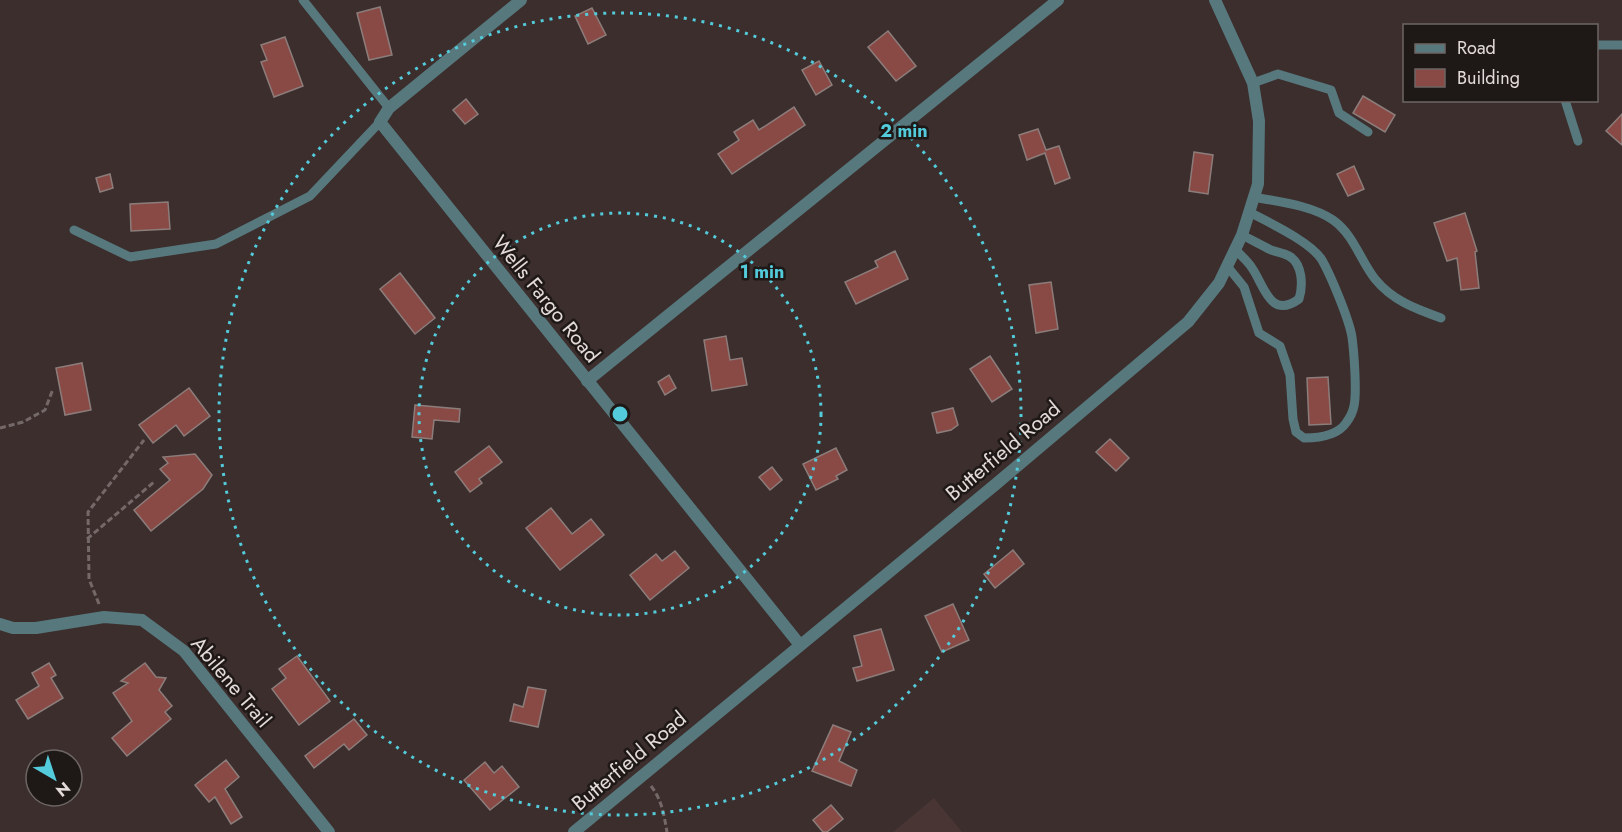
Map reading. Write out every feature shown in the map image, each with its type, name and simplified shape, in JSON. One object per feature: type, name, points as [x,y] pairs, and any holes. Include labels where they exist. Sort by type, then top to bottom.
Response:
[{"type":"street","points":[[380,122],[389,108],[521,0]]},
{"type":"street","points":[[587,381],[1058,0]]},
{"type":"street","name":"Butterfield Road","points":[[574,832],[996,484],[1188,322],[1219,282],[1242,235],[1258,184],[1259,120],[1253,83],[1215,0]]},
{"type":"street","name":"Wells Fargo Road","points":[[380,122],[800,645]]},
{"type":"street","name":"Abilene Trail","points":[[0,624],[13,628],[36,628],[104,617],[142,620],[183,651],[329,832]]},
{"type":"lane","points":[[303,0],[389,108]]},
{"type":"lane","points":[[1598,45],[1622,45]]},
{"type":"lane","points":[[1253,83],[1278,74],[1331,90],[1339,113],[1368,132]]},
{"type":"lane","points":[[1566,102],[1578,141]]},
{"type":"lane","points":[[74,230],[130,257],[216,244],[310,196],[380,122]]},
{"type":"lane","points":[[1254,197],[1297,206],[1332,220],[1347,232],[1375,279],[1391,295],[1412,308],[1441,318]]},
{"type":"lane","points":[[1227,266],[1244,287],[1259,333],[1280,345],[1290,375],[1296,432],[1304,438],[1318,438],[1335,433],[1346,423],[1354,406],[1352,336],[1338,298],[1321,258],[1304,244],[1249,212]]},
{"type":"lane","points":[[1236,250],[1252,268],[1269,300],[1276,304],[1287,305],[1299,299],[1301,280],[1296,262],[1290,256],[1273,251],[1242,235]]},
{"type":"path","points":[[0,428],[23,422],[45,410],[53,389]]},
{"type":"path","points":[[104,617],[89,579],[88,512],[144,440]]},
{"type":"path","points":[[87,540],[154,482]]},
{"type":"path","points":[[643,776],[657,793],[667,832]]},
{"type":"shaded area","points":[[934,798],[962,832],[893,832]]},
{"type":"building","points":[[380,7],[392,55],[369,60],[357,13]]},
{"type":"building","points":[[592,8],[606,35],[588,44],[575,16]]},
{"type":"building","points":[[888,31],[916,66],[896,81],[868,47]]},
{"type":"building","points":[[285,37],[303,86],[274,97],[261,62],[267,60],[261,45]]},
{"type":"building","points":[[819,61],[832,85],[816,95],[802,70]]},
{"type":"building","points":[[1363,96],[1395,115],[1385,132],[1353,113]]},
{"type":"building","points":[[466,99],[478,114],[465,124],[453,110]]},
{"type":"building","points":[[794,107],[805,125],[732,174],[718,154],[739,140],[734,132],[753,120],[759,130]]},
{"type":"building","points":[[1622,114],[1622,145],[1606,131]]},
{"type":"building","points":[[1038,129],[1046,150],[1059,146],[1070,178],[1055,184],[1045,153],[1027,160],[1019,135]]},
{"type":"building","points":[[1194,152],[1213,155],[1208,194],[1189,191]]},
{"type":"building","points":[[1354,166],[1364,189],[1348,196],[1337,174]]},
{"type":"building","points":[[110,174],[113,188],[100,192],[96,178]]},
{"type":"building","points":[[168,202],[170,229],[131,231],[130,204]]},
{"type":"building","points":[[1465,213],[1477,251],[1475,252],[1479,288],[1461,290],[1457,258],[1447,261],[1434,223]]},
{"type":"building","points":[[895,251],[908,279],[856,304],[845,282],[878,267],[875,261]]},
{"type":"building","points":[[400,273],[435,318],[415,334],[380,289]]},
{"type":"building","points":[[1051,282],[1058,329],[1036,333],[1029,285]]},
{"type":"building","points":[[726,336],[730,360],[742,358],[747,385],[712,391],[704,340]]},
{"type":"building","points":[[990,356],[1012,389],[992,402],[970,369]]},
{"type":"building","points":[[82,363],[91,410],[65,415],[56,368]]},
{"type":"building","points":[[669,375],[676,388],[665,395],[658,382]]},
{"type":"building","points":[[1328,377],[1331,424],[1309,425],[1307,378]]},
{"type":"building","points":[[189,388],[210,416],[184,436],[176,425],[153,443],[139,425]]},
{"type":"building","points":[[415,405],[460,409],[459,422],[434,420],[432,439],[412,437]]},
{"type":"building","points":[[953,408],[958,425],[951,430],[937,433],[932,413]]},
{"type":"building","points":[[1110,439],[1129,458],[1116,471],[1096,452]]},
{"type":"building","points":[[489,446],[502,462],[479,479],[482,483],[470,492],[455,472]]},
{"type":"building","points":[[836,448],[847,470],[836,476],[838,479],[816,490],[803,464]]},
{"type":"building","points":[[195,454],[212,475],[203,489],[151,531],[134,510],[170,480],[160,469],[168,463],[163,457]]},
{"type":"building","points":[[772,467],[782,480],[770,490],[759,477]]},
{"type":"building","points":[[551,508],[572,534],[591,519],[604,535],[560,570],[526,528]]},
{"type":"building","points":[[1013,550],[1024,564],[995,588],[984,574]]},
{"type":"building","points":[[675,551],[689,568],[650,600],[630,575],[656,554],[662,561]]},
{"type":"building","points":[[953,604],[969,640],[942,652],[925,616]]},
{"type":"building","points":[[881,629],[894,670],[857,681],[853,668],[862,666],[854,636]]},
{"type":"building","points":[[297,656],[330,701],[299,725],[272,689],[286,678],[279,669]]},
{"type":"building","points":[[49,663],[56,675],[51,678],[63,698],[28,719],[16,700],[39,686],[32,673]]},
{"type":"building","points":[[145,663],[156,677],[166,678],[159,690],[172,706],[165,712],[171,719],[127,756],[112,738],[132,721],[113,693],[128,683],[121,681]]},
{"type":"building","points":[[528,687],[546,690],[538,727],[510,721],[514,704],[523,707]]},
{"type":"building","points":[[354,719],[367,735],[349,750],[344,744],[314,768],[305,756]]},
{"type":"building","points":[[833,725],[851,732],[839,761],[857,770],[851,786],[812,771]]},
{"type":"building","points":[[226,760],[239,777],[225,789],[242,817],[231,824],[215,797],[209,802],[195,785]]},
{"type":"building","points":[[485,762],[494,773],[502,766],[519,787],[490,810],[464,780]]},
{"type":"building","points":[[831,805],[843,819],[827,832],[823,832],[813,820]]}]
